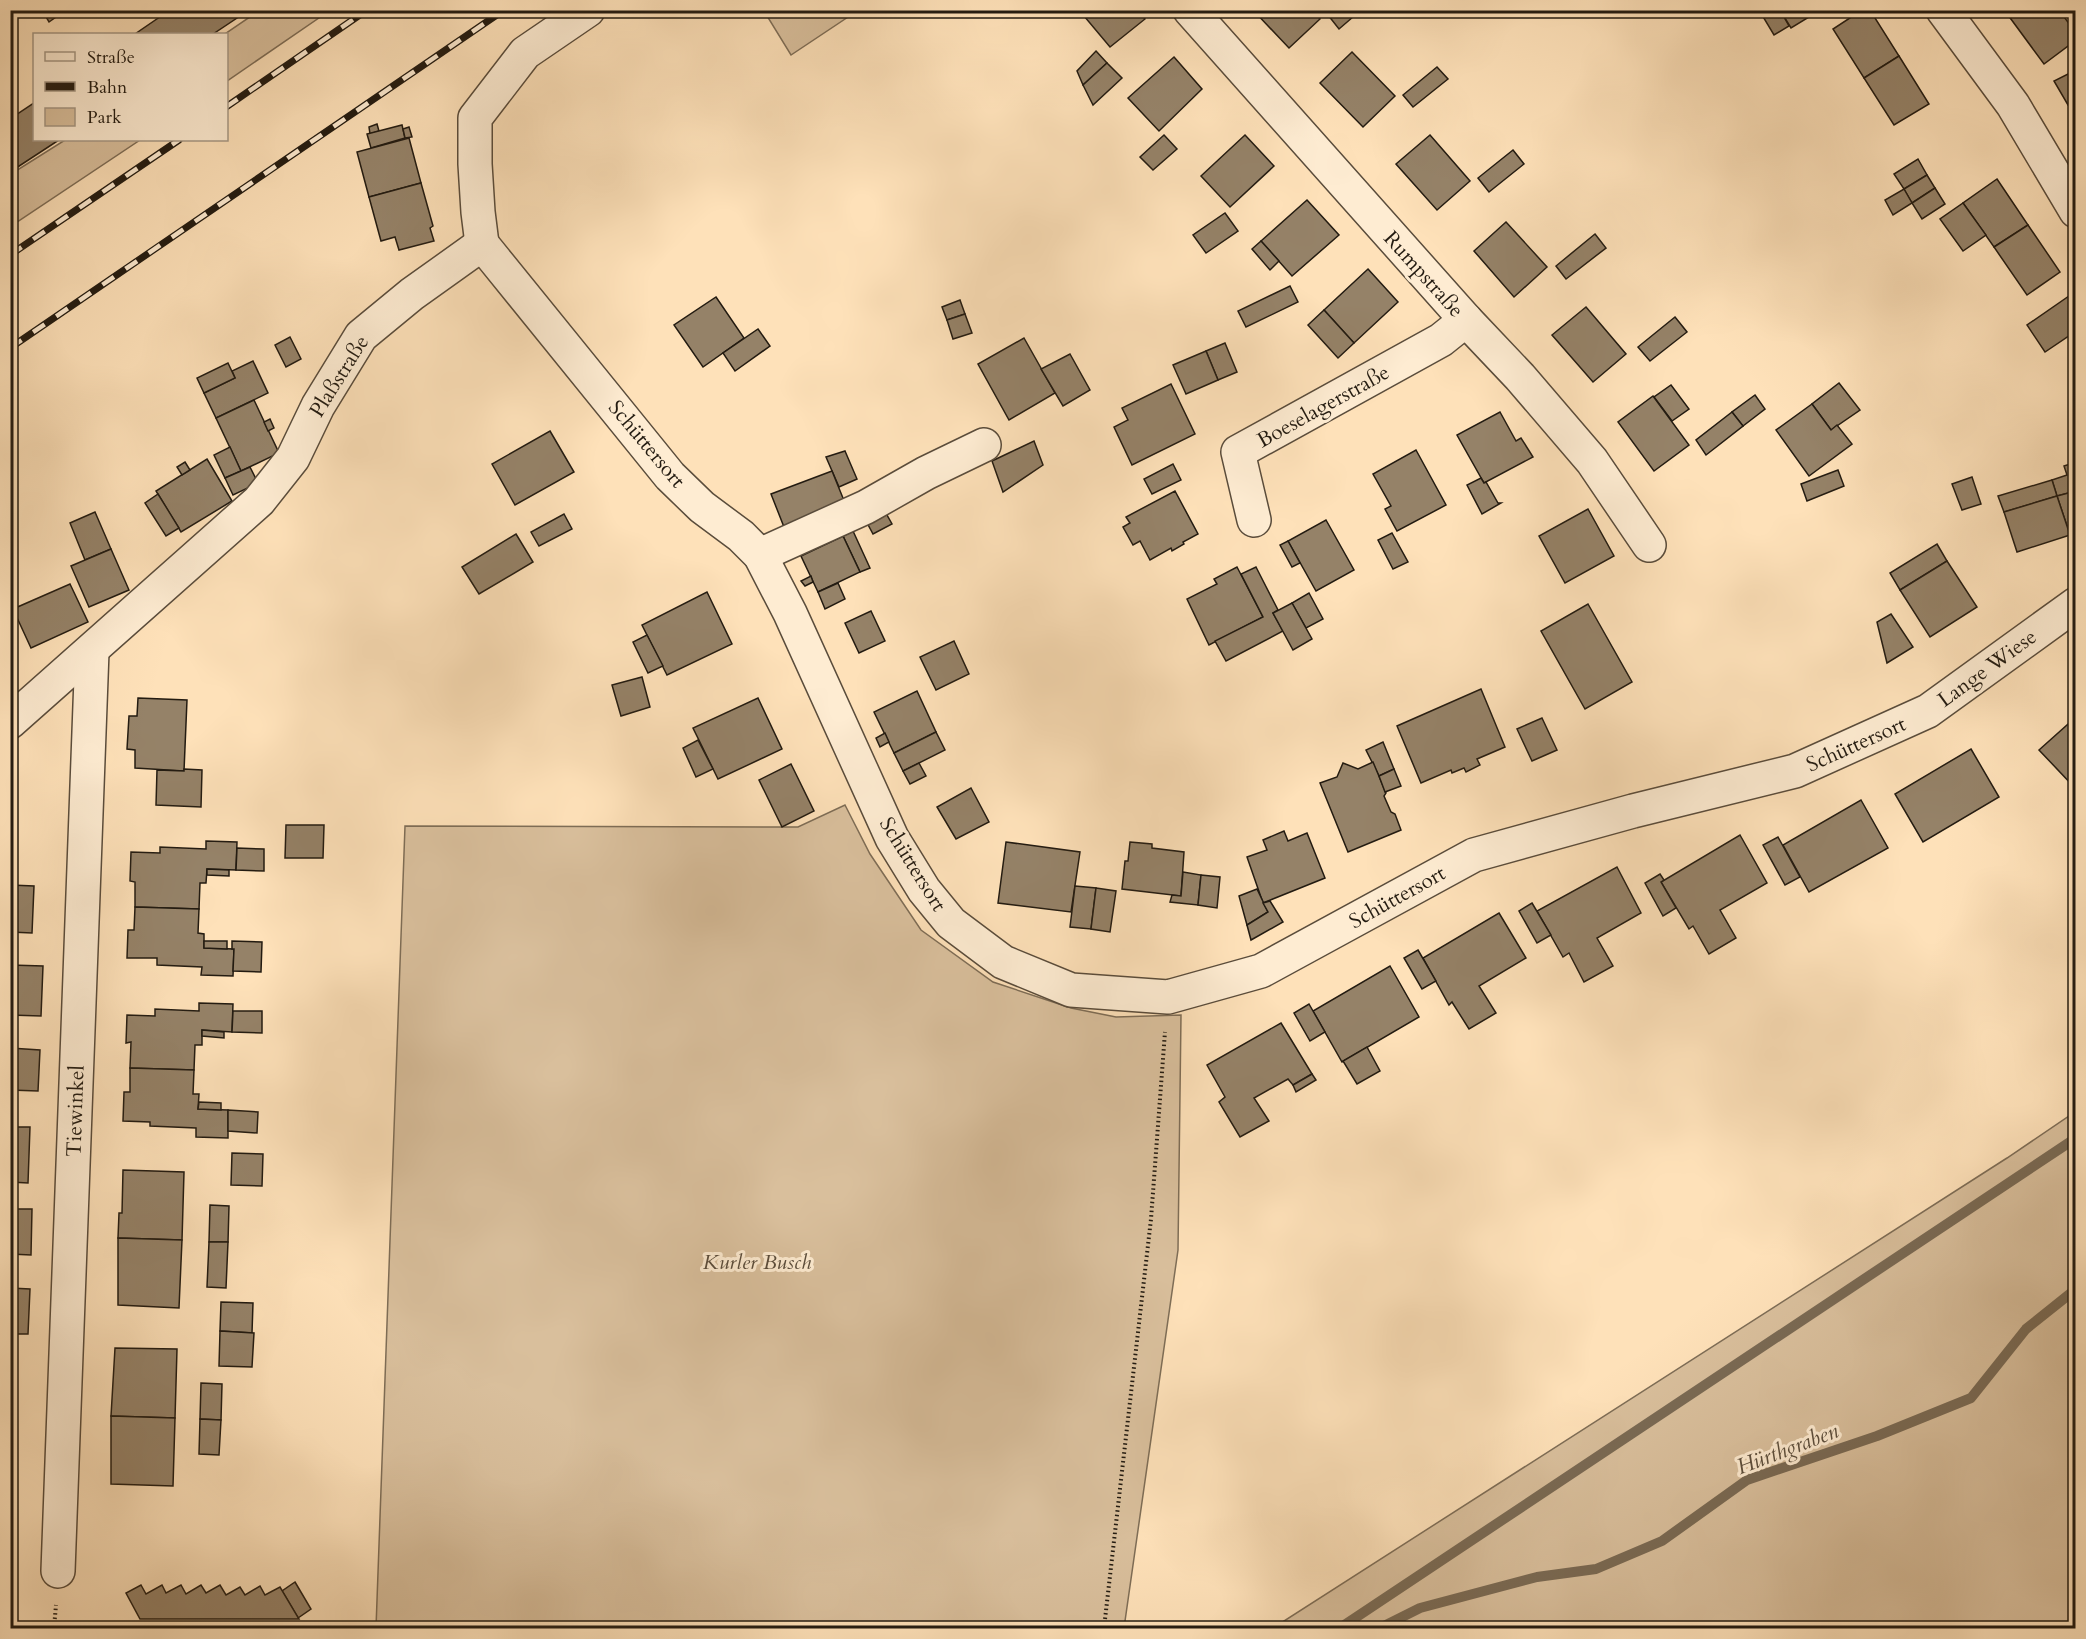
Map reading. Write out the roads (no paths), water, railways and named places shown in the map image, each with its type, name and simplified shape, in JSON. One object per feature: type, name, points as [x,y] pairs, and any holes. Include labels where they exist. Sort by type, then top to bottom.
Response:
[{"type":"street","points":[[482,244],[477,212],[475,118],[525,53],[588,10]]},
{"type":"street","name":"Rumpstraße","points":[[1190,10],[1466,320],[1520,377],[1592,461],[1649,545]]},
{"type":"street","points":[[1943,10],[2013,105],[2076,211]]},
{"type":"street","name":"Schüttersort","points":[[482,244],[670,476],[702,507],[741,536],[760,555],[790,613],[892,838],[924,890],[951,923],[1003,962],[1071,990],[1168,996],[1261,970],[1474,855],[1633,811],[1795,771],[1928,711]]},
{"type":"street","name":"Plaßstraße","points":[[10,722],[259,501],[293,458],[318,406],[361,336],[412,294],[482,244]]},
{"type":"street","name":"Boeselagerstraße","points":[[1254,520],[1238,452],[1441,340],[1466,320]]},
{"type":"street","points":[[760,555],[866,507],[926,473],[984,445]]},
{"type":"street","name":"Lange Wiese","points":[[1928,711],[2076,604]]},
{"type":"street","name":"Tiewinkel","points":[[58,1571],[92,651]]},
{"type":"waterway","points":[[1340,1628],[2076,1138]]},
{"type":"waterway","name":"Hürthgraben","points":[[1380,1628],[1420,1608],[1537,1577],[1596,1569],[1662,1541],[1747,1480],[1877,1436],[1971,1398],[2026,1329],[2076,1289]]},
{"type":"railway","points":[[228,106],[367,10]]},
{"type":"railway","points":[[10,348],[504,10]]},
{"type":"railway","points":[[10,255],[178,141]]},
{"type":"park label","name":"Kurler Busch","points":[[757,1262]]}]
